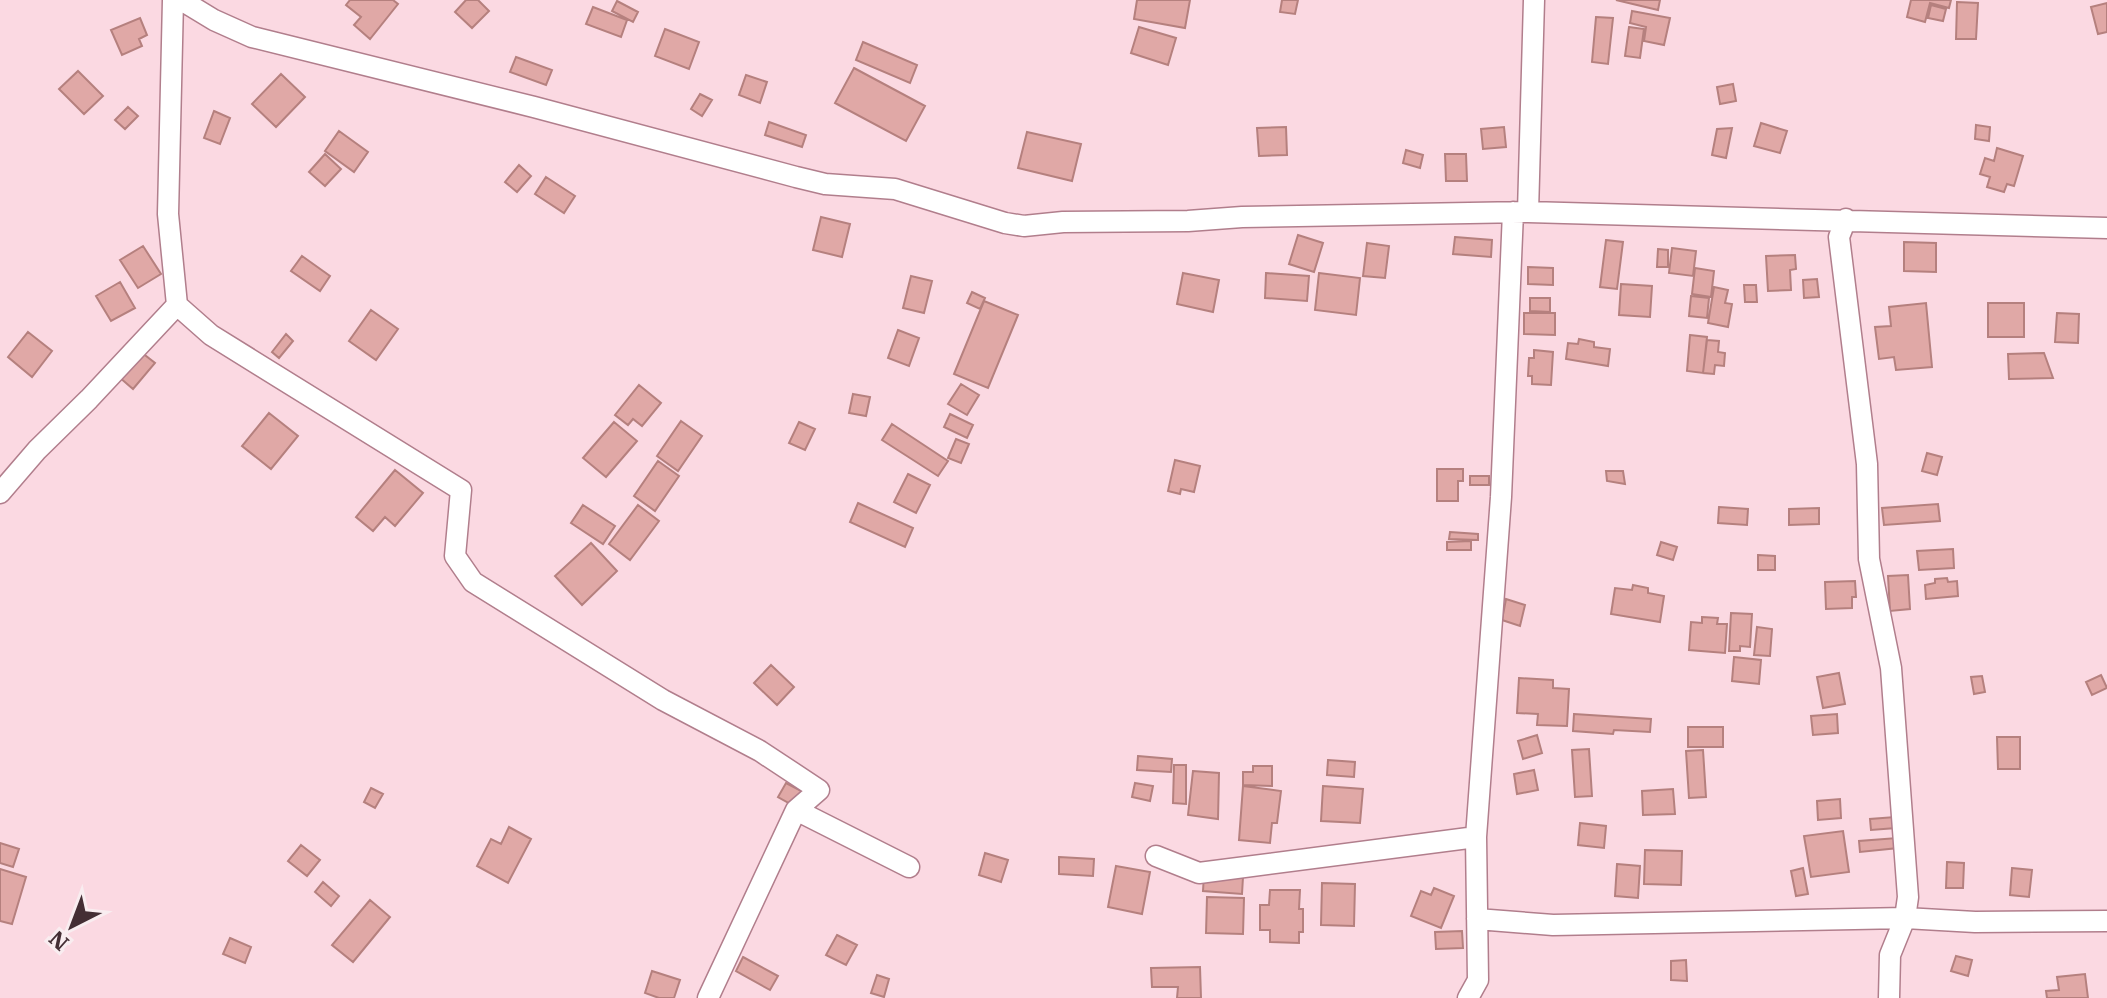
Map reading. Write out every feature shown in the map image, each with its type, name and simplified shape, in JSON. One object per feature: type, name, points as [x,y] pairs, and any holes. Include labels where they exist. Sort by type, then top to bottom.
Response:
[{"type":"street","points":[[173,0],[168,214],[177,305],[211,335],[461,490],[455,556],[473,582],[663,700],[760,751],[819,790],[796,810],[708,998]]},
{"type":"street","points":[[181,0],[214,20],[252,37],[534,107],[796,177],[825,184],[895,189],[1024,226],[1242,217],[1521,212],[2107,228]]},
{"type":"street","points":[[1468,998],[1478,980],[1476,837],[1534,0]]},
{"type":"street","points":[[1846,219],[1839,237],[1867,464],[1869,559],[1891,668],[1908,897],[1905,918],[1890,955],[1889,998]]},
{"type":"street","points":[[0,493],[37,450],[177,305]]},
{"type":"street","points":[[796,810],[909,867]]},
{"type":"street","points":[[1156,856],[1199,873],[1476,837]]},
{"type":"street","points":[[1477,919],[1553,925],[1905,918],[1975,922],[2107,921]]},
{"type":"building","points":[[350,0],[393,0],[398,4],[370,39],[354,25],[361,17],[346,5]]},
{"type":"building","points":[[466,0],[478,0],[489,11],[472,28],[455,12]]},
{"type":"building","points":[[1137,0],[1190,0],[1185,28],[1134,19]]},
{"type":"building","points":[[1282,0],[1298,0],[1295,14],[1280,12]]},
{"type":"building","points":[[1616,0],[1660,0],[1658,10]]},
{"type":"building","points":[[1911,0],[1951,0],[1949,8],[1930,3],[1925,22],[1907,17]]},
{"type":"building","points":[[617,1],[638,12],[633,22],[612,11]]},
{"type":"building","points":[[1957,2],[1978,3],[1976,39],[1956,39]]},
{"type":"building","points":[[2107,3],[2107,32],[2098,34],[2091,7]]},
{"type":"building","points":[[1931,5],[1946,9],[1943,21],[1928,18]]},
{"type":"building","points":[[593,7],[627,20],[621,37],[586,24]]},
{"type":"building","points":[[1632,11],[1670,18],[1664,45],[1644,41],[1646,27],[1630,23]]},
{"type":"building","points":[[1596,17],[1613,18],[1608,64],[1592,62]]},
{"type":"building","points":[[140,18],[147,35],[139,39],[142,46],[122,55],[111,30]]},
{"type":"building","points":[[1139,27],[1176,38],[1168,65],[1131,53]]},
{"type":"building","points":[[1629,27],[1644,29],[1640,58],[1625,56]]},
{"type":"building","points":[[665,29],[699,42],[689,69],[655,56]]},
{"type":"building","points":[[863,42],[917,65],[910,83],[856,60]]},
{"type":"building","points":[[516,57],[552,70],[546,85],[510,72]]},
{"type":"building","points":[[854,68],[925,106],[906,141],[835,103]]},
{"type":"building","points":[[78,71],[103,96],[84,114],[59,89]]},
{"type":"building","points":[[281,74],[305,97],[276,127],[252,104]]},
{"type":"building","points":[[746,75],[767,82],[760,103],[739,95]]},
{"type":"building","points":[[1733,84],[1736,101],[1720,104],[1717,87]]},
{"type":"building","points":[[700,94],[712,100],[702,116],[691,109]]},
{"type":"building","points":[[128,107],[138,116],[125,129],[115,120]]},
{"type":"building","points":[[214,111],[230,118],[220,144],[204,138]]},
{"type":"building","points":[[769,122],[806,135],[802,147],[765,135]]},
{"type":"building","points":[[1761,123],[1787,131],[1780,153],[1754,146]]},
{"type":"building","points":[[1976,125],[1990,127],[1989,141],[1975,139]]},
{"type":"building","points":[[1286,127],[1287,155],[1259,156],[1257,128]]},
{"type":"building","points":[[1504,127],[1506,147],[1483,149],[1481,129]]},
{"type":"building","points":[[1732,128],[1726,158],[1712,155],[1717,129]]},
{"type":"building","points":[[339,131],[368,152],[354,172],[325,151]]},
{"type":"building","points":[[1027,132],[1081,144],[1072,181],[1018,168]]},
{"type":"building","points":[[1997,148],[2023,156],[2014,186],[2007,184],[2004,192],[1987,187],[1990,177],[1980,174],[1985,158],[1994,161]]},
{"type":"building","points":[[1406,150],[1423,155],[1420,168],[1403,163]]},
{"type":"building","points":[[325,154],[341,169],[325,186],[309,172]]},
{"type":"building","points":[[1445,154],[1466,154],[1467,181],[1446,181]]},
{"type":"building","points":[[519,165],[531,176],[517,192],[505,182]]},
{"type":"building","points":[[546,177],[575,196],[564,213],[535,194]]},
{"type":"building","points":[[821,217],[850,224],[842,257],[813,250]]},
{"type":"building","points":[[1298,235],[1323,243],[1314,272],[1289,264]]},
{"type":"building","points":[[1455,237],[1492,240],[1491,257],[1453,254]]},
{"type":"building","points":[[1606,240],[1623,242],[1617,289],[1600,287]]},
{"type":"building","points":[[1904,242],[1936,243],[1936,272],[1904,271]]},
{"type":"building","points":[[1367,243],[1389,246],[1385,278],[1363,276]]},
{"type":"building","points":[[143,246],[161,274],[138,288],[120,260]]},
{"type":"building","points":[[1672,248],[1696,251],[1693,276],[1669,273]]},
{"type":"building","points":[[1658,249],[1668,250],[1668,267],[1657,267]]},
{"type":"building","points":[[1795,255],[1796,269],[1790,270],[1791,290],[1768,291],[1766,256]]},
{"type":"building","points":[[302,256],[330,276],[320,291],[291,271]]},
{"type":"building","points":[[1528,267],[1553,268],[1553,285],[1528,284]]},
{"type":"building","points":[[1695,268],[1714,271],[1711,297],[1692,294]]},
{"type":"building","points":[[1183,273],[1219,280],[1213,312],[1177,304]]},
{"type":"building","points":[[1266,273],[1309,276],[1307,301],[1265,298]]},
{"type":"building","points":[[1319,273],[1360,278],[1356,315],[1315,310]]},
{"type":"building","points":[[911,276],[932,281],[924,313],[903,308]]},
{"type":"building","points":[[1817,279],[1819,297],[1804,298],[1803,280]]},
{"type":"building","points":[[120,282],[135,308],[111,321],[96,296]]},
{"type":"building","points":[[1621,284],[1652,286],[1650,317],[1619,315]]},
{"type":"building","points":[[1744,285],[1756,285],[1757,302],[1745,302]]},
{"type":"building","points":[[1714,287],[1728,290],[1725,303],[1732,304],[1728,327],[1708,323]]},
{"type":"building","points":[[972,292],[985,298],[980,309],[967,303]]},
{"type":"building","points":[[1691,296],[1709,298],[1707,318],[1689,316]]},
{"type":"building","points":[[1530,298],[1550,298],[1550,312],[1530,311]]},
{"type":"building","points":[[984,301],[1018,315],[988,388],[954,374]]},
{"type":"building","points":[[1926,303],[1932,367],[1896,370],[1894,357],[1879,359],[1875,327],[1891,326],[1889,307]]},
{"type":"building","points":[[1988,303],[2024,303],[2024,337],[1988,337]]},
{"type":"building","points":[[371,310],[398,329],[376,360],[349,341]]},
{"type":"building","points":[[1524,313],[1555,313],[1555,335],[1524,334]]},
{"type":"building","points":[[2057,313],[2079,314],[2078,343],[2055,342]]},
{"type":"building","points":[[898,330],[919,338],[909,366],[888,358]]},
{"type":"building","points":[[28,332],[52,351],[32,377],[8,357]]},
{"type":"building","points":[[286,334],[293,341],[279,358],[272,352]]},
{"type":"building","points":[[1690,335],[1707,337],[1703,373],[1687,371]]},
{"type":"building","points":[[1579,339],[1594,342],[1594,347],[1610,349],[1608,366],[1566,359],[1568,343],[1578,344]]},
{"type":"building","points":[[1707,340],[1719,341],[1718,352],[1725,353],[1724,366],[1715,365],[1714,374],[1703,373]]},
{"type":"building","points":[[1534,350],[1553,352],[1551,385],[1532,384],[1532,376],[1528,376],[1529,358],[1534,358]]},
{"type":"building","points":[[141,352],[155,363],[133,389],[119,377]]},
{"type":"building","points":[[2044,353],[2053,378],[2009,379],[2008,354]]},
{"type":"building","points":[[961,384],[979,395],[967,415],[948,404]]},
{"type":"building","points":[[639,385],[661,403],[642,426],[633,419],[628,425],[615,415]]},
{"type":"building","points":[[853,394],[870,397],[866,416],[849,413]]},
{"type":"building","points":[[269,413],[298,436],[271,469],[242,446]]},
{"type":"building","points":[[950,414],[973,425],[967,438],[944,427]]},
{"type":"building","points":[[681,421],[702,436],[678,471],[657,456]]},
{"type":"building","points":[[614,422],[637,441],[606,477],[583,458]]},
{"type":"building","points":[[799,422],[815,429],[805,450],[789,443]]},
{"type":"building","points":[[892,424],[948,461],[938,476],[882,440]]},
{"type":"building","points":[[956,439],[969,444],[961,463],[948,458]]},
{"type":"building","points":[[1927,453],[1942,457],[1937,475],[1922,471]]},
{"type":"building","points":[[1175,460],[1200,466],[1194,492],[1181,489],[1180,494],[1168,491]]},
{"type":"building","points":[[658,461],[679,476],[655,511],[634,496]]},
{"type":"building","points":[[1437,469],[1463,469],[1463,481],[1458,481],[1458,501],[1437,501]]},
{"type":"building","points":[[395,470],[423,493],[395,526],[385,517],[373,531],[356,517]]},
{"type":"building","points":[[1606,471],[1623,471],[1625,484],[1607,481]]},
{"type":"building","points":[[908,474],[930,485],[916,513],[894,502]]},
{"type":"building","points":[[1470,476],[1489,476],[1489,485],[1470,485]]},
{"type":"building","points":[[858,503],[913,528],[905,547],[850,522]]},
{"type":"building","points":[[1938,504],[1940,521],[1884,525],[1882,508]]},
{"type":"building","points":[[583,505],[615,526],[603,544],[571,523]]},
{"type":"building","points":[[638,505],[659,521],[630,560],[609,544]]},
{"type":"building","points":[[1719,507],[1748,509],[1747,525],[1718,523]]},
{"type":"building","points":[[1819,508],[1819,524],[1789,525],[1789,509]]},
{"type":"building","points":[[1450,532],[1478,534],[1478,540],[1449,539]]},
{"type":"building","points":[[1471,541],[1471,550],[1447,550],[1447,542]]},
{"type":"building","points":[[1661,542],[1677,547],[1673,560],[1657,555]]},
{"type":"building","points":[[591,543],[617,571],[582,605],[555,576]]},
{"type":"building","points":[[1953,549],[1954,568],[1919,570],[1917,551]]},
{"type":"building","points":[[1758,555],[1775,556],[1775,570],[1758,570]]},
{"type":"building","points":[[1908,575],[1910,609],[1890,611],[1888,576]]},
{"type":"building","points":[[1947,578],[1948,582],[1957,581],[1958,596],[1926,599],[1925,585],[1935,583],[1935,579]]},
{"type":"building","points":[[1855,581],[1856,597],[1852,597],[1852,608],[1826,609],[1825,582]]},
{"type":"building","points":[[1633,585],[1648,588],[1648,593],[1664,596],[1660,622],[1611,614],[1615,588],[1632,590]]},
{"type":"building","points":[[1506,599],[1525,605],[1520,626],[1502,620]]},
{"type":"building","points":[[1731,613],[1752,614],[1750,647],[1740,646],[1740,651],[1729,651]]},
{"type":"building","points":[[1702,617],[1718,618],[1717,624],[1727,624],[1725,653],[1689,650],[1691,622],[1702,623]]},
{"type":"building","points":[[1757,627],[1772,629],[1770,656],[1754,655]]},
{"type":"building","points":[[1734,657],[1761,660],[1759,684],[1732,681]]},
{"type":"building","points":[[771,665],[794,687],[777,705],[754,683]]},
{"type":"building","points":[[1839,673],[1845,704],[1823,708],[1817,677]]},
{"type":"building","points":[[2101,675],[2107,688],[2092,695],[2086,682]]},
{"type":"building","points":[[1982,676],[1985,692],[1974,694],[1971,677]]},
{"type":"building","points":[[1519,678],[1553,680],[1553,688],[1569,689],[1567,726],[1537,725],[1538,714],[1517,713]]},
{"type":"building","points":[[1574,714],[1651,719],[1650,732],[1614,730],[1613,734],[1573,731]]},
{"type":"building","points":[[1837,714],[1838,733],[1813,735],[1811,716]]},
{"type":"building","points":[[1688,727],[1723,727],[1723,747],[1688,747]]},
{"type":"building","points":[[1537,735],[1542,753],[1523,759],[1518,741]]},
{"type":"building","points":[[1997,737],[2020,737],[2020,769],[1998,769]]},
{"type":"building","points":[[1589,749],[1592,796],[1575,797],[1572,750]]},
{"type":"building","points":[[1703,750],[1706,797],[1689,798],[1686,751]]},
{"type":"building","points":[[1138,756],[1172,759],[1171,772],[1137,770]]},
{"type":"building","points":[[1328,760],[1355,762],[1354,777],[1327,775]]},
{"type":"building","points":[[1174,765],[1186,765],[1186,804],[1173,803]]},
{"type":"building","points":[[1253,766],[1272,766],[1272,786],[1243,785],[1243,772],[1253,772]]},
{"type":"building","points":[[1534,770],[1538,790],[1517,794],[1514,774]]},
{"type":"building","points":[[1193,771],[1219,773],[1218,819],[1188,815]]},
{"type":"building","points":[[786,783],[811,796],[803,811],[778,797]]},
{"type":"building","points":[[1135,783],[1153,786],[1150,801],[1132,797]]},
{"type":"building","points":[[1243,786],[1281,791],[1277,823],[1272,823],[1270,843],[1239,840]]},
{"type":"building","points":[[1323,786],[1363,789],[1360,823],[1321,821]]},
{"type":"building","points":[[371,788],[383,794],[375,808],[364,802]]},
{"type":"building","points":[[1673,789],[1675,814],[1643,815],[1642,791]]},
{"type":"building","points":[[1840,799],[1841,818],[1818,820],[1817,801]]},
{"type":"building","points":[[1895,817],[1896,828],[1871,830],[1870,819]]},
{"type":"building","points":[[1580,823],[1606,826],[1604,848],[1578,845]]},
{"type":"building","points":[[509,827],[531,839],[508,883],[477,866],[491,839],[501,844]]},
{"type":"building","points":[[1843,831],[1849,872],[1811,877],[1804,836]]},
{"type":"building","points":[[1897,838],[1898,848],[1860,852],[1859,841]]},
{"type":"building","points":[[0,843],[19,849],[13,867],[0,863]]},
{"type":"building","points":[[301,845],[320,860],[307,876],[288,861]]},
{"type":"building","points":[[1645,850],[1682,851],[1681,885],[1644,884]]},
{"type":"building","points":[[985,853],[1008,860],[1001,882],[979,875]]},
{"type":"building","points":[[1059,857],[1094,859],[1093,876],[1059,874]]},
{"type":"building","points":[[1947,862],[1964,863],[1963,888],[1946,888]]},
{"type":"building","points":[[1617,864],[1640,866],[1638,898],[1615,896]]},
{"type":"building","points":[[1116,866],[1150,872],[1142,914],[1108,907]]},
{"type":"building","points":[[1803,868],[1808,894],[1796,896],[1791,871]]},
{"type":"building","points":[[2012,868],[2032,870],[2029,897],[2010,895]]},
{"type":"building","points":[[0,869],[26,877],[12,924],[0,921]]},
{"type":"building","points":[[1204,874],[1243,877],[1242,894],[1203,891]]},
{"type":"building","points":[[323,882],[339,896],[331,906],[315,892]]},
{"type":"building","points":[[1322,883],[1355,884],[1354,926],[1321,925]]},
{"type":"building","points":[[1434,888],[1454,896],[1441,928],[1411,916],[1421,891],[1431,895]]},
{"type":"building","points":[[1270,890],[1300,890],[1303,932],[1299,932],[1299,943],[1270,942],[1270,930],[1260,930],[1260,905],[1269,905]]},
{"type":"building","points":[[1207,897],[1244,898],[1243,934],[1206,933]]},
{"type":"building","points":[[370,900],[390,917],[353,962],[332,945]]},
{"type":"building","points":[[1462,931],[1463,948],[1436,949],[1435,932]]},
{"type":"building","points":[[837,935],[857,945],[846,965],[826,955]]},
{"type":"building","points":[[230,938],[251,947],[245,963],[223,954]]},
{"type":"building","points":[[1956,956],[1972,960],[1968,976],[1951,971]]},
{"type":"building","points":[[743,957],[778,976],[770,990],[736,971]]},
{"type":"building","points":[[1686,960],[1687,981],[1671,980],[1671,961]]},
{"type":"building","points":[[1200,967],[1201,998],[1177,998],[1178,987],[1152,987],[1151,968]]},
{"type":"building","points":[[652,971],[680,980],[674,998],[659,998],[645,993]]},
{"type":"building","points":[[2085,974],[2088,998],[2047,998],[2046,991],[2059,990],[2057,977]]},
{"type":"building","points":[[877,975],[889,979],[884,997],[871,993]]}]
